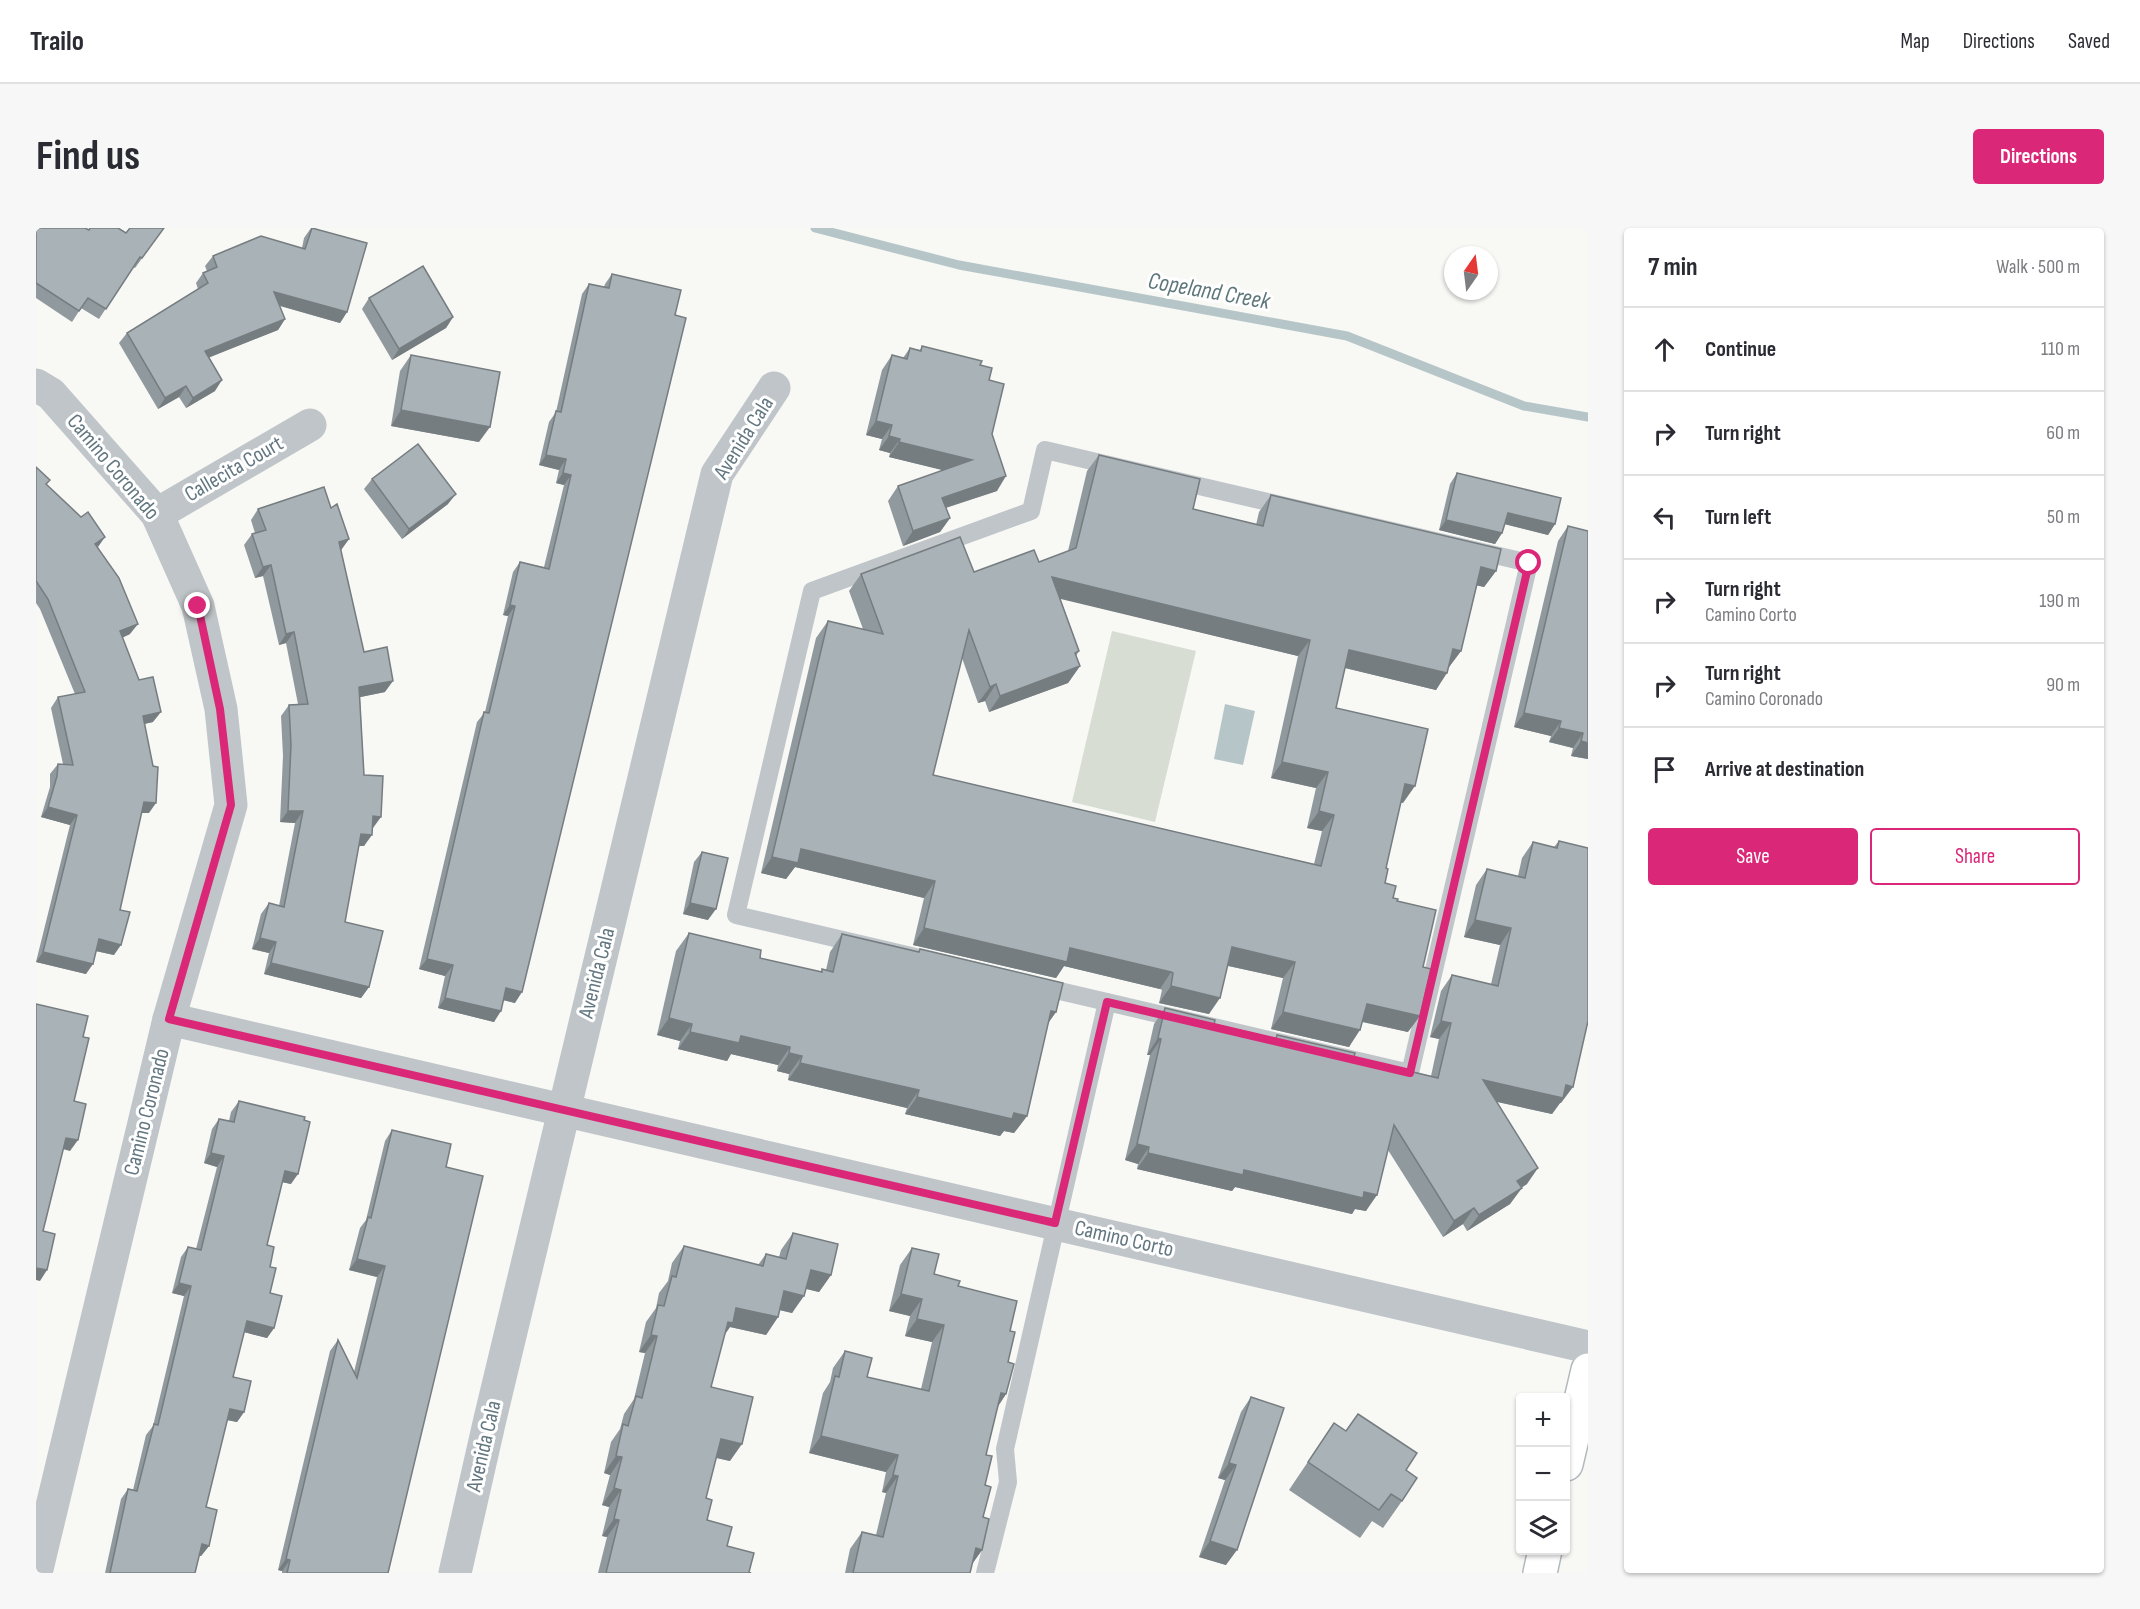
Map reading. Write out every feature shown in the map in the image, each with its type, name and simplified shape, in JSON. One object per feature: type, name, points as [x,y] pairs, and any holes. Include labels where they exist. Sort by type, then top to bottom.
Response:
[{"type":"street","name":"Camino Coronado","points":[[36,385],[51,394],[157,514],[198,606],[220,709],[231,805],[169,1019],[36,1573]]},
{"type":"street","name":"Avenida Cala","points":[[455,1573],[717,474],[774,388]]},
{"type":"street","name":"Callecita Court","points":[[157,514],[310,425]]},
{"type":"street","name":"Camino Corto","points":[[169,1019],[1588,1347]]},
{"type":"street","points":[[1570,1447],[1588,1370]]},
{"type":"street","points":[[1539,1573],[1544,1555]]},
{"type":"lane","points":[[1045,450],[1529,563],[1410,1073],[1107,1002],[736,915],[812,591],[1031,511],[1045,450]]},
{"type":"lane","points":[[985,1573],[1008,1482],[1005,1449],[1107,1002]]},
{"type":"shaded area","points":[[1112,631],[1196,651],[1155,822],[1072,802]]},
{"type":"shaded area","points":[[1225,704],[1255,711],[1243,765],[1214,759]]},
{"type":"building","points":[[36,228],[85,228],[89,230],[90,228],[118,228],[126,233],[130,228],[164,228],[142,258],[140,257],[106,309],[88,298],[79,311],[36,283]]},
{"type":"building","points":[[312,228],[367,243],[347,312],[274,292],[285,319],[205,351],[222,380],[193,398],[186,386],[165,398],[127,333],[208,283],[203,273],[217,267],[213,256],[261,236],[305,249]]},
{"type":"building","points":[[423,266],[453,317],[399,349],[369,298]]},
{"type":"building","points":[[612,274],[681,290],[675,315],[686,318],[522,992],[506,988],[501,1011],[445,998],[453,965],[427,959],[484,712],[489,713],[515,606],[510,605],[520,562],[549,569],[571,475],[563,473],[566,459],[546,455],[556,411],[561,412],[589,284],[609,288]]},
{"type":"building","points":[[922,346],[982,361],[980,365],[992,368],[989,380],[1004,384],[992,434],[1006,476],[942,498],[950,518],[913,531],[898,486],[972,460],[899,442],[900,439],[889,436],[892,425],[876,421],[892,355],[907,359],[910,348],[921,351]]},
{"type":"building","points":[[411,355],[500,372],[490,427],[401,410]]},
{"type":"building","points":[[418,444],[456,494],[409,529],[372,479]]},
{"type":"building","points":[[1099,455],[1200,479],[1193,509],[1263,526],[1271,495],[1501,549],[1496,571],[1481,567],[1461,651],[1453,649],[1447,673],[1349,650],[1336,708],[1428,729],[1415,786],[1405,784],[1386,868],[1388,869],[1385,883],[1396,886],[1393,898],[1398,899],[1397,901],[1436,910],[1423,967],[1431,969],[1420,1016],[1367,1004],[1360,1030],[1283,1012],[1295,962],[1232,947],[1220,998],[1171,986],[1173,973],[1171,972],[1070,948],[1067,962],[924,928],[935,881],[801,849],[798,863],[772,857],[828,621],[883,634],[861,574],[960,537],[974,572],[1034,550],[1039,562],[1076,548]],"holes":[[[1052,577],[1310,640],[1282,762],[1328,772],[1319,811],[1334,815],[1321,866],[933,775],[969,630],[990,687],[996,684],[1000,696],[1080,666],[1075,653],[1079,651]]]},
{"type":"building","points":[[36,467],[50,480],[46,484],[81,517],[88,512],[105,537],[95,544],[119,578],[138,624],[120,631],[139,680],[153,677],[161,712],[143,716],[153,766],[158,767],[156,803],[144,802],[120,910],[130,912],[121,945],[99,939],[93,964],[43,952],[77,815],[48,807],[58,764],[73,765],[58,697],[85,692],[48,599],[36,581]]},
{"type":"building","points":[[1457,473],[1561,498],[1555,524],[1508,513],[1502,533],[1446,520]]},
{"type":"building","points":[[324,487],[331,508],[337,504],[349,539],[339,542],[364,652],[387,647],[393,681],[359,687],[364,775],[383,776],[381,817],[373,816],[372,835],[361,834],[345,922],[383,931],[369,987],[271,963],[276,942],[260,938],[269,903],[284,907],[303,811],[288,811],[291,745],[289,705],[308,704],[294,632],[286,634],[271,565],[263,567],[252,534],[266,530],[258,509]]},
{"type":"building","points":[[1568,526],[1588,531],[1588,743],[1581,741],[1583,733],[1559,728],[1561,721],[1524,713]]},
{"type":"building","points":[[1559,841],[1588,848],[1588,1021],[1573,1087],[1566,1085],[1563,1098],[1483,1080],[1538,1168],[1517,1181],[1522,1188],[1479,1215],[1474,1208],[1454,1221],[1394,1125],[1377,1195],[1364,1192],[1363,1198],[1244,1170],[1243,1175],[1148,1153],[1149,1147],[1137,1144],[1161,1039],[1158,1038],[1165,1008],[1215,1020],[1214,1024],[1276,1039],[1277,1035],[1355,1053],[1354,1057],[1363,1060],[1438,1078],[1451,1023],[1441,1021],[1452,975],[1498,986],[1511,928],[1475,920],[1487,869],[1525,878],[1533,842],[1557,848]]},
{"type":"building","points":[[702,852],[728,858],[716,909],[690,903]]},
{"type":"building","points":[[689,933],[761,950],[760,958],[822,972],[822,969],[833,972],[842,934],[919,952],[920,949],[1063,983],[1056,1012],[1051,1011],[1027,1116],[1014,1113],[1012,1119],[917,1097],[919,1090],[800,1063],[802,1056],[789,1053],[790,1047],[741,1036],[739,1043],[690,1032],[692,1024],[669,1018]]},
{"type":"building","points":[[36,1004],[88,1016],[83,1037],[89,1038],[74,1101],[86,1104],[78,1140],[66,1138],[43,1231],[55,1234],[47,1270],[36,1268]]},
{"type":"building","points":[[239,1101],[305,1117],[304,1120],[310,1122],[298,1174],[285,1171],[267,1245],[274,1247],[270,1267],[276,1268],[270,1293],[282,1296],[274,1328],[247,1321],[233,1377],[251,1381],[244,1412],[230,1409],[206,1507],[217,1510],[209,1546],[202,1544],[195,1573],[110,1573],[128,1489],[137,1491],[154,1424],[158,1425],[191,1286],[179,1283],[188,1247],[201,1250],[224,1156],[211,1153],[219,1119],[234,1122]]},
{"type":"building","points":[[392,1130],[451,1144],[446,1167],[483,1176],[388,1573],[287,1573],[290,1560],[286,1559],[338,1340],[357,1378],[385,1266],[357,1259],[368,1217],[371,1218]]},
{"type":"building","points":[[793,1233],[838,1244],[831,1275],[811,1270],[804,1296],[784,1291],[778,1317],[736,1308],[733,1323],[728,1322],[711,1387],[753,1397],[742,1444],[721,1439],[706,1498],[712,1500],[707,1520],[732,1527],[727,1546],[754,1553],[749,1572],[751,1573],[606,1573],[619,1520],[614,1519],[621,1490],[614,1488],[622,1457],[616,1456],[623,1424],[628,1426],[636,1396],[642,1398],[657,1336],[651,1335],[658,1305],[664,1306],[672,1276],[676,1277],[684,1246],[763,1266],[766,1254],[786,1259]]},
{"type":"building","points":[[912,1248],[939,1254],[934,1274],[960,1281],[958,1286],[1017,1301],[1010,1331],[1015,1332],[1008,1362],[1014,1364],[1006,1394],[1001,1393],[986,1455],[992,1456],[985,1485],[991,1487],[983,1517],[989,1519],[982,1550],[976,1548],[970,1573],[853,1573],[862,1532],[883,1537],[898,1476],[893,1475],[898,1455],[821,1436],[835,1376],[839,1377],[845,1351],[872,1358],[867,1377],[929,1391],[944,1325],[917,1319],[922,1299],[901,1294]]},
{"type":"building","points":[[1251,1397],[1284,1408],[1237,1550],[1210,1541],[1236,1465],[1229,1463]]},
{"type":"building","points":[[1358,1414],[1417,1453],[1406,1470],[1417,1478],[1402,1501],[1391,1494],[1379,1510],[1308,1462],[1334,1423],[1346,1431]]},
{"type":"waterway","name":"Copeland Creek","points":[[815,228],[959,265],[1347,336],[1524,406],[1588,417]]},
{"type":"route","points":[[198,606],[220,709],[231,805],[169,1019],[1055,1223],[1107,1002],[1410,1073],[1529,563]]}]
